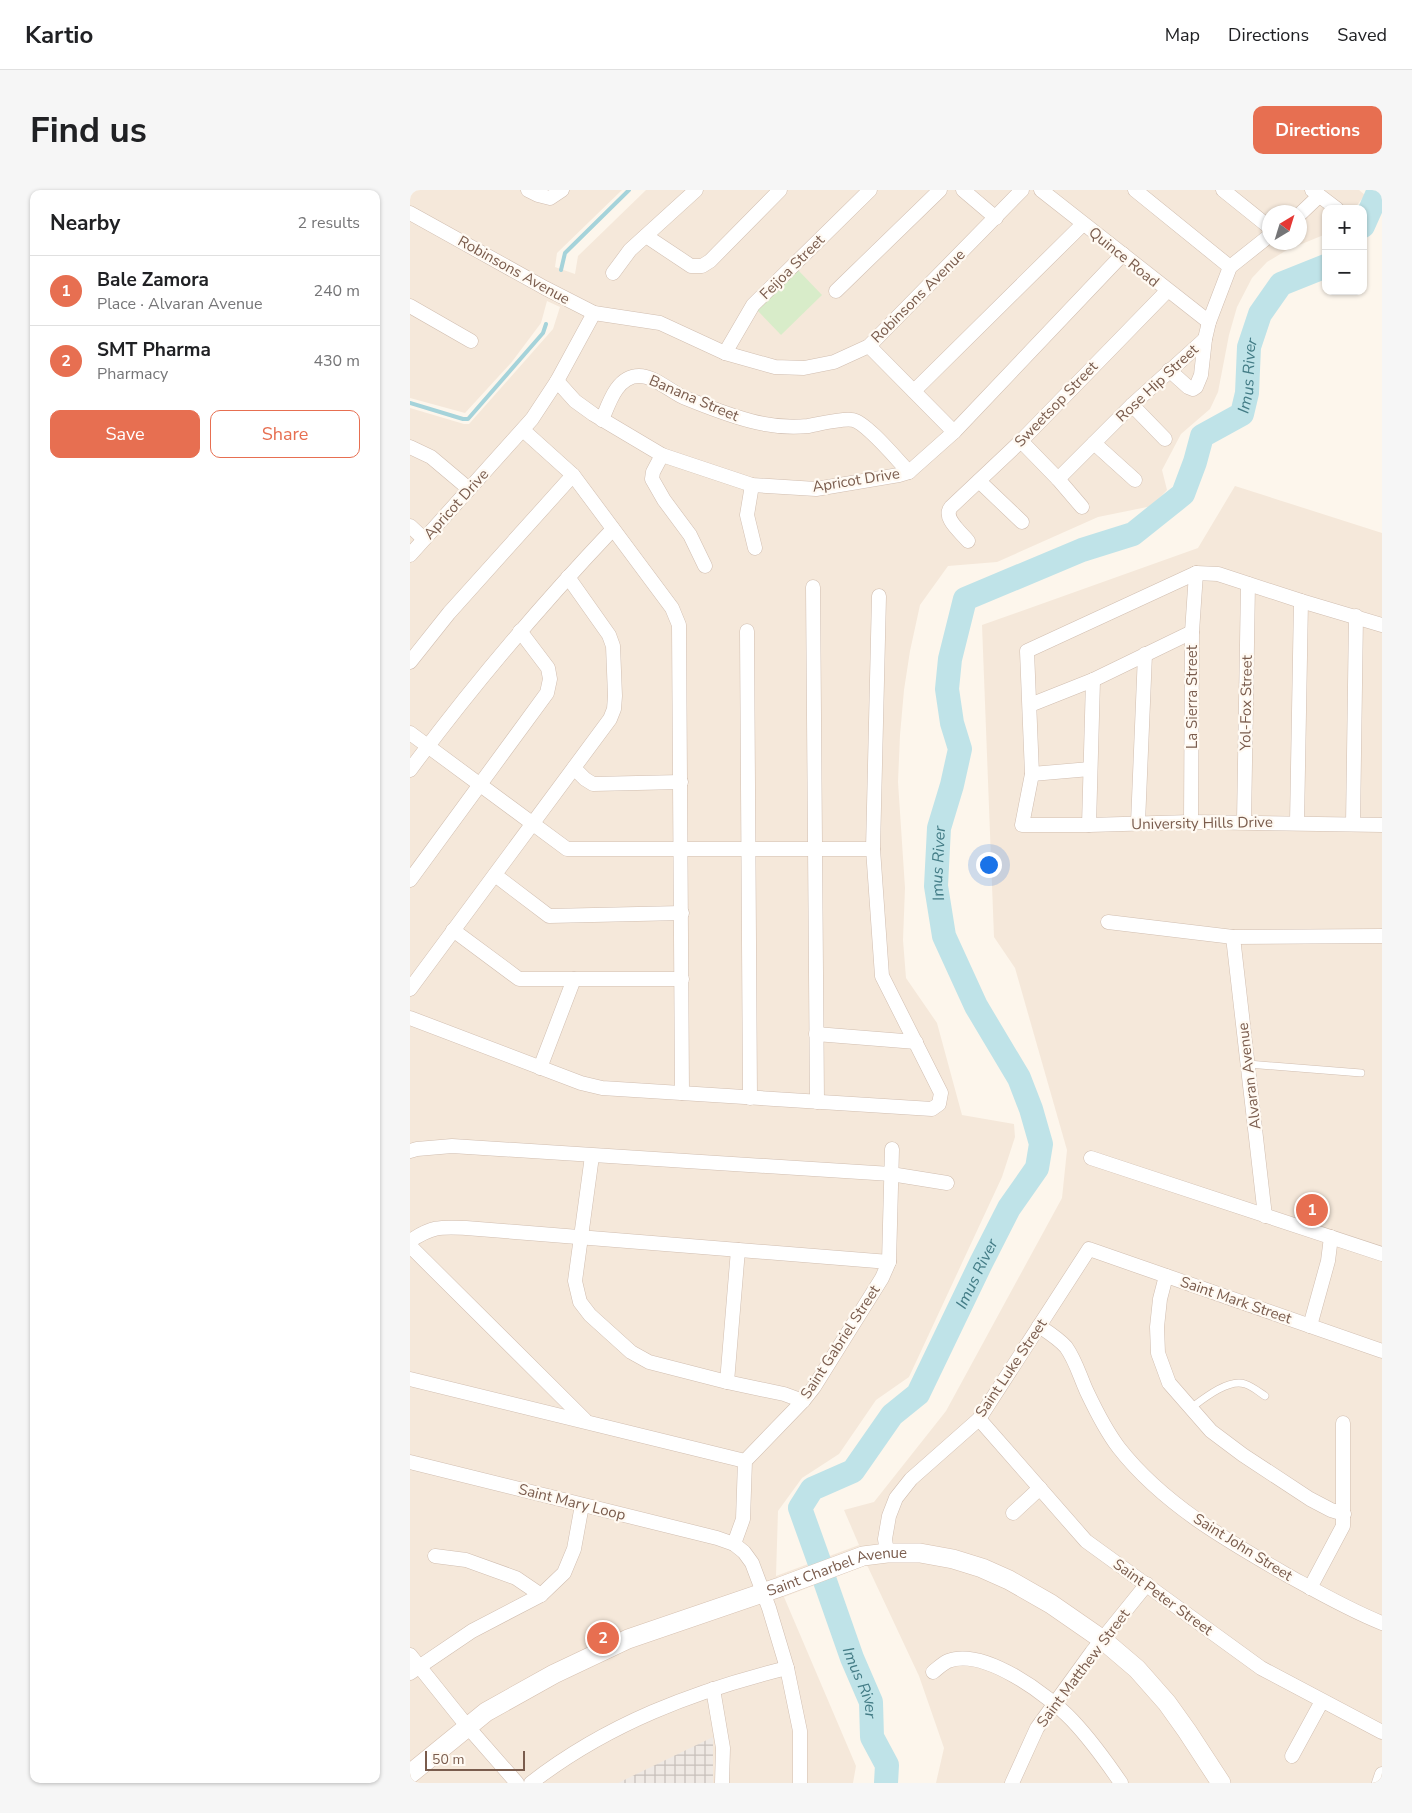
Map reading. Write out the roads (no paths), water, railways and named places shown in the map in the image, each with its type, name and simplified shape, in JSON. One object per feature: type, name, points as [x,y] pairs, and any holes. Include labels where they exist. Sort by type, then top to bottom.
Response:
[{"type":"street","points":[[528,190],[550,198],[562,190]]},
{"type":"street","points":[[613,273],[630,250],[696,190]]},
{"type":"street","points":[[646,236],[692,266],[702,266],[710,261],[780,190]]},
{"type":"street","name":"Feijoa Street","points":[[725,353],[753,305],[870,190]]},
{"type":"street","points":[[836,291],[940,190]]},
{"type":"street","points":[[963,190],[996,218]]},
{"type":"street","name":"Robinsons Avenue","points":[[410,213],[594,313],[660,324],[725,353],[775,367],[804,368],[834,362],[869,346],[1022,190]]},
{"type":"street","name":"Quince Road","points":[[1040,190],[1209,322]]},
{"type":"street","points":[[1135,190],[1230,267],[1262,242]]},
{"type":"street","points":[[1223,190],[1262,222]]},
{"type":"street","points":[[1307,205],[1315,193],[1332,205]]},
{"type":"street","points":[[914,392],[1083,224]]},
{"type":"street","name":"Apricot Drive","points":[[557,381],[575,400],[602,420],[662,455],[752,485],[816,489],[899,476],[908,472],[954,432],[1123,254]]},
{"type":"street","name":"Rose Hip Street","points":[[1058,479],[1132,405],[1205,339],[1209,322],[1230,267]]},
{"type":"street","name":"Sweetsop Street","points":[[968,541],[948,516],[947,511],[1021,441],[1167,291]]},
{"type":"street","points":[[410,306],[471,341]]},
{"type":"street","name":"Apricot Drive","points":[[410,555],[523,430],[557,381],[594,313]]},
{"type":"street","points":[[1169,370],[1188,387],[1193,389],[1196,387],[1201,375],[1205,339]]},
{"type":"street","points":[[869,346],[954,432]]},
{"type":"street","name":"Banana Street","points":[[602,420],[612,396],[620,385],[629,378],[638,376],[648,378],[698,403],[751,421],[779,427],[806,426],[853,420],[866,428],[908,472]]},
{"type":"street","points":[[1132,405],[1165,439]]},
{"type":"street","points":[[523,430],[573,475],[677,617],[679,626],[682,848],[682,1093]]},
{"type":"street","points":[[1021,441],[1082,507]]},
{"type":"street","points":[[1094,443],[1135,480]]},
{"type":"street","points":[[410,447],[431,458],[469,490]]},
{"type":"street","points":[[662,455],[653,472],[652,479],[664,500],[690,535],[705,566]]},
{"type":"street","points":[[410,662],[449,613],[573,475]]},
{"type":"street","points":[[979,481],[1022,522]]},
{"type":"street","points":[[752,485],[746,515],[755,548]]},
{"type":"street","points":[[410,526],[424,539]]},
{"type":"street","points":[[410,770],[473,687],[520,631],[613,529]]},
{"type":"street","points":[[1090,769],[1032,774],[1026,651],[1196,573],[1218,574],[1382,625]]},
{"type":"street","name":"La Sierra Street","points":[[1191,822],[1192,632],[1196,573]]},
{"type":"street","points":[[410,989],[610,719],[614,709],[613,646],[609,635],[568,578]]},
{"type":"street","name":"Yol-Fox Street","points":[[1244,822],[1248,584]]},
{"type":"street","points":[[813,586],[817,1102]]},
{"type":"street","points":[[410,1018],[581,1083],[602,1088],[932,1109],[939,1104],[941,1093],[882,976],[874,849],[879,596]]},
{"type":"street","points":[[1297,822],[1301,601]]},
{"type":"street","points":[[1353,824],[1356,616]]},
{"type":"street","points":[[410,880],[547,693],[550,679],[548,668],[520,631]]},
{"type":"street","points":[[747,631],[750,848],[750,1098]]},
{"type":"street","points":[[1030,705],[1093,680],[1192,632]]},
{"type":"street","points":[[1138,824],[1145,654]]},
{"type":"street","points":[[1089,825],[1093,680]]},
{"type":"street","points":[[410,733],[567,849],[874,849]]},
{"type":"street","points":[[574,768],[592,784],[681,782]]},
{"type":"street","name":"University Hills Drive","points":[[1032,774],[1022,825],[1297,822],[1382,825]]},
{"type":"street","points":[[495,875],[550,916],[682,913]]},
{"type":"street","points":[[1108,922],[1234,937],[1382,936]]},
{"type":"street","points":[[453,930],[519,979],[682,979]]},
{"type":"street","name":"Alvaran Avenue","points":[[1234,937],[1265,1216]]},
{"type":"street","points":[[540,1068],[574,979]]},
{"type":"street","points":[[816,1034],[916,1042]]},
{"type":"street","points":[[410,1151],[452,1146],[891,1174],[947,1183]]},
{"type":"street","name":"Saint Gabriel Street","points":[[745,1461],[803,1401],[814,1387],[882,1278],[889,1262],[891,1240],[892,1149]]},
{"type":"street","points":[[592,1156],[575,1281],[580,1302],[590,1315],[631,1352],[649,1362],[784,1394],[803,1401]]},
{"type":"street","points":[[1092,1158],[1382,1254]]},
{"type":"street","points":[[410,1241],[423,1233],[441,1227],[889,1262]]},
{"type":"street","points":[[1310,1326],[1328,1261],[1331,1237]]},
{"type":"street","points":[[410,1246],[587,1422]]},
{"type":"street","name":"Saint Mark Street","points":[[1089,1249],[1382,1351]]},
{"type":"street","name":"Saint Luke Street","points":[[887,1553],[885,1539],[889,1516],[896,1498],[911,1480],[979,1419],[1089,1249]]},
{"type":"street","points":[[727,1382],[738,1250]]},
{"type":"street","points":[[1166,1276],[1160,1299],[1157,1327],[1158,1353],[1169,1383],[1211,1430],[1243,1455],[1310,1499],[1331,1510],[1344,1514]]},
{"type":"street","name":"Saint John Street","points":[[1039,1326],[1065,1346],[1077,1366],[1101,1420],[1118,1446],[1138,1470],[1160,1491],[1205,1526],[1310,1588],[1368,1618],[1382,1623]]},
{"type":"street","points":[[410,1380],[745,1461],[743,1519],[734,1544],[744,1552],[772,1590],[800,1731],[800,1783]]},
{"type":"street","name":"Saint Peter Street","points":[[979,1419],[1086,1541],[1261,1668],[1382,1732]]},
{"type":"street","points":[[1310,1588],[1343,1526],[1343,1423]]},
{"type":"street","name":"Saint Mary Loop","points":[[410,1462],[718,1538],[734,1544]]},
{"type":"street","points":[[1013,1513],[1040,1488]]},
{"type":"street","points":[[517,1783],[413,1665],[541,1594],[564,1573],[574,1549],[582,1505]]},
{"type":"street","name":"Saint Charbel Avenue","points":[[410,1774],[467,1726],[518,1692],[628,1639],[772,1590],[863,1556],[887,1553],[920,1553],[953,1559],[982,1568],[1009,1580],[1051,1604],[1102,1640],[1137,1669],[1167,1703],[1221,1783]]},
{"type":"street","points":[[435,1556],[466,1560],[516,1578],[541,1594]]},
{"type":"street","name":"Saint Matthew Street","points":[[1012,1783],[1037,1728],[1102,1640],[1147,1584]]},
{"type":"street","points":[[933,1672],[950,1660],[971,1659],[1004,1669],[1054,1704],[1070,1718],[1097,1748],[1121,1783]]},
{"type":"street","points":[[531,1783],[559,1761],[655,1710],[713,1689],[787,1668]]},
{"type":"street","points":[[713,1689],[724,1748],[722,1783]]},
{"type":"street","points":[[1292,1756],[1322,1701]]},
{"type":"street","points":[[1379,1783],[1382,1774]]},
{"type":"lane","points":[[1248,1064],[1361,1073]]},
{"type":"lane","points":[[1191,1408],[1209,1395],[1234,1383],[1243,1383],[1265,1396]]},
{"type":"waterway","points":[[561,270],[565,253],[629,190]]},
{"type":"waterway","name":"Imus River","points":[[1367,217],[1379,190]]},
{"type":"waterway","name":"Imus River","points":[[819,1561],[800,1508],[812,1489],[853,1471],[892,1415],[918,1394],[1009,1208],[1037,1168],[1041,1144],[1031,1109],[1019,1078],[976,1006],[944,936],[936,886],[939,828],[952,785],[960,749],[952,723],[947,689],[950,659],[965,599],[1082,550],[1133,534],[1183,494],[1202,436],[1242,414],[1247,393],[1249,347],[1260,314],[1281,284],[1322,268]]},
{"type":"waterway","points":[[410,403],[468,419],[543,333],[546,324]]},
{"type":"waterway","name":"Imus River","points":[[825,1581],[852,1658],[871,1702],[872,1737],[887,1765],[886,1783]]},
{"type":"place","name":"Bale Zamora","points":[[1312,1210]]},
{"type":"place","name":"SMT Pharma","points":[[603,1638]]}]
